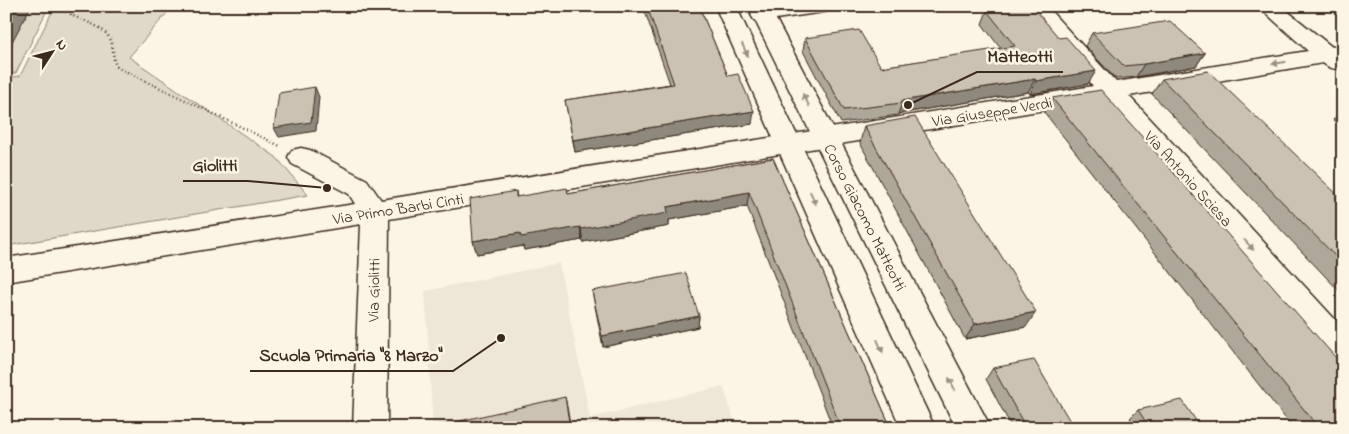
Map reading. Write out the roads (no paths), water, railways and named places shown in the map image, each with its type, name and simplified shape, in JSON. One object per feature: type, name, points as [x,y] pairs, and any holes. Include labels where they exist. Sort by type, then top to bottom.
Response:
[{"type":"street","points":[[725,6],[918,428]]},
{"type":"street","points":[[760,11],[824,6]]},
{"type":"street","name":"Via Antonio Sciesa","points":[[1034,6],[1343,350]]},
{"type":"street","points":[[1268,6],[1338,58]]},
{"type":"street","name":"Corso Giacomo Matteotti","points":[[760,11],[974,428]]},
{"type":"street","name":"Via Giuseppe Verdi","points":[[789,145],[1111,92],[1338,58]]},
{"type":"street","name":"Via Primo Barbi Cinti","points":[[6,270],[789,145]]},
{"type":"street","points":[[302,157],[358,187],[375,212]]},
{"type":"street","name":"Via Giolitti","points":[[370,428],[375,212]]},
{"type":"place","name":"Matteotti","points":[[908,105]]},
{"type":"place","name":"Giolitti","points":[[327,188]]},
{"type":"place","name":"Scuola Primaria \"8 Marzo\"","points":[[501,338]]}]
